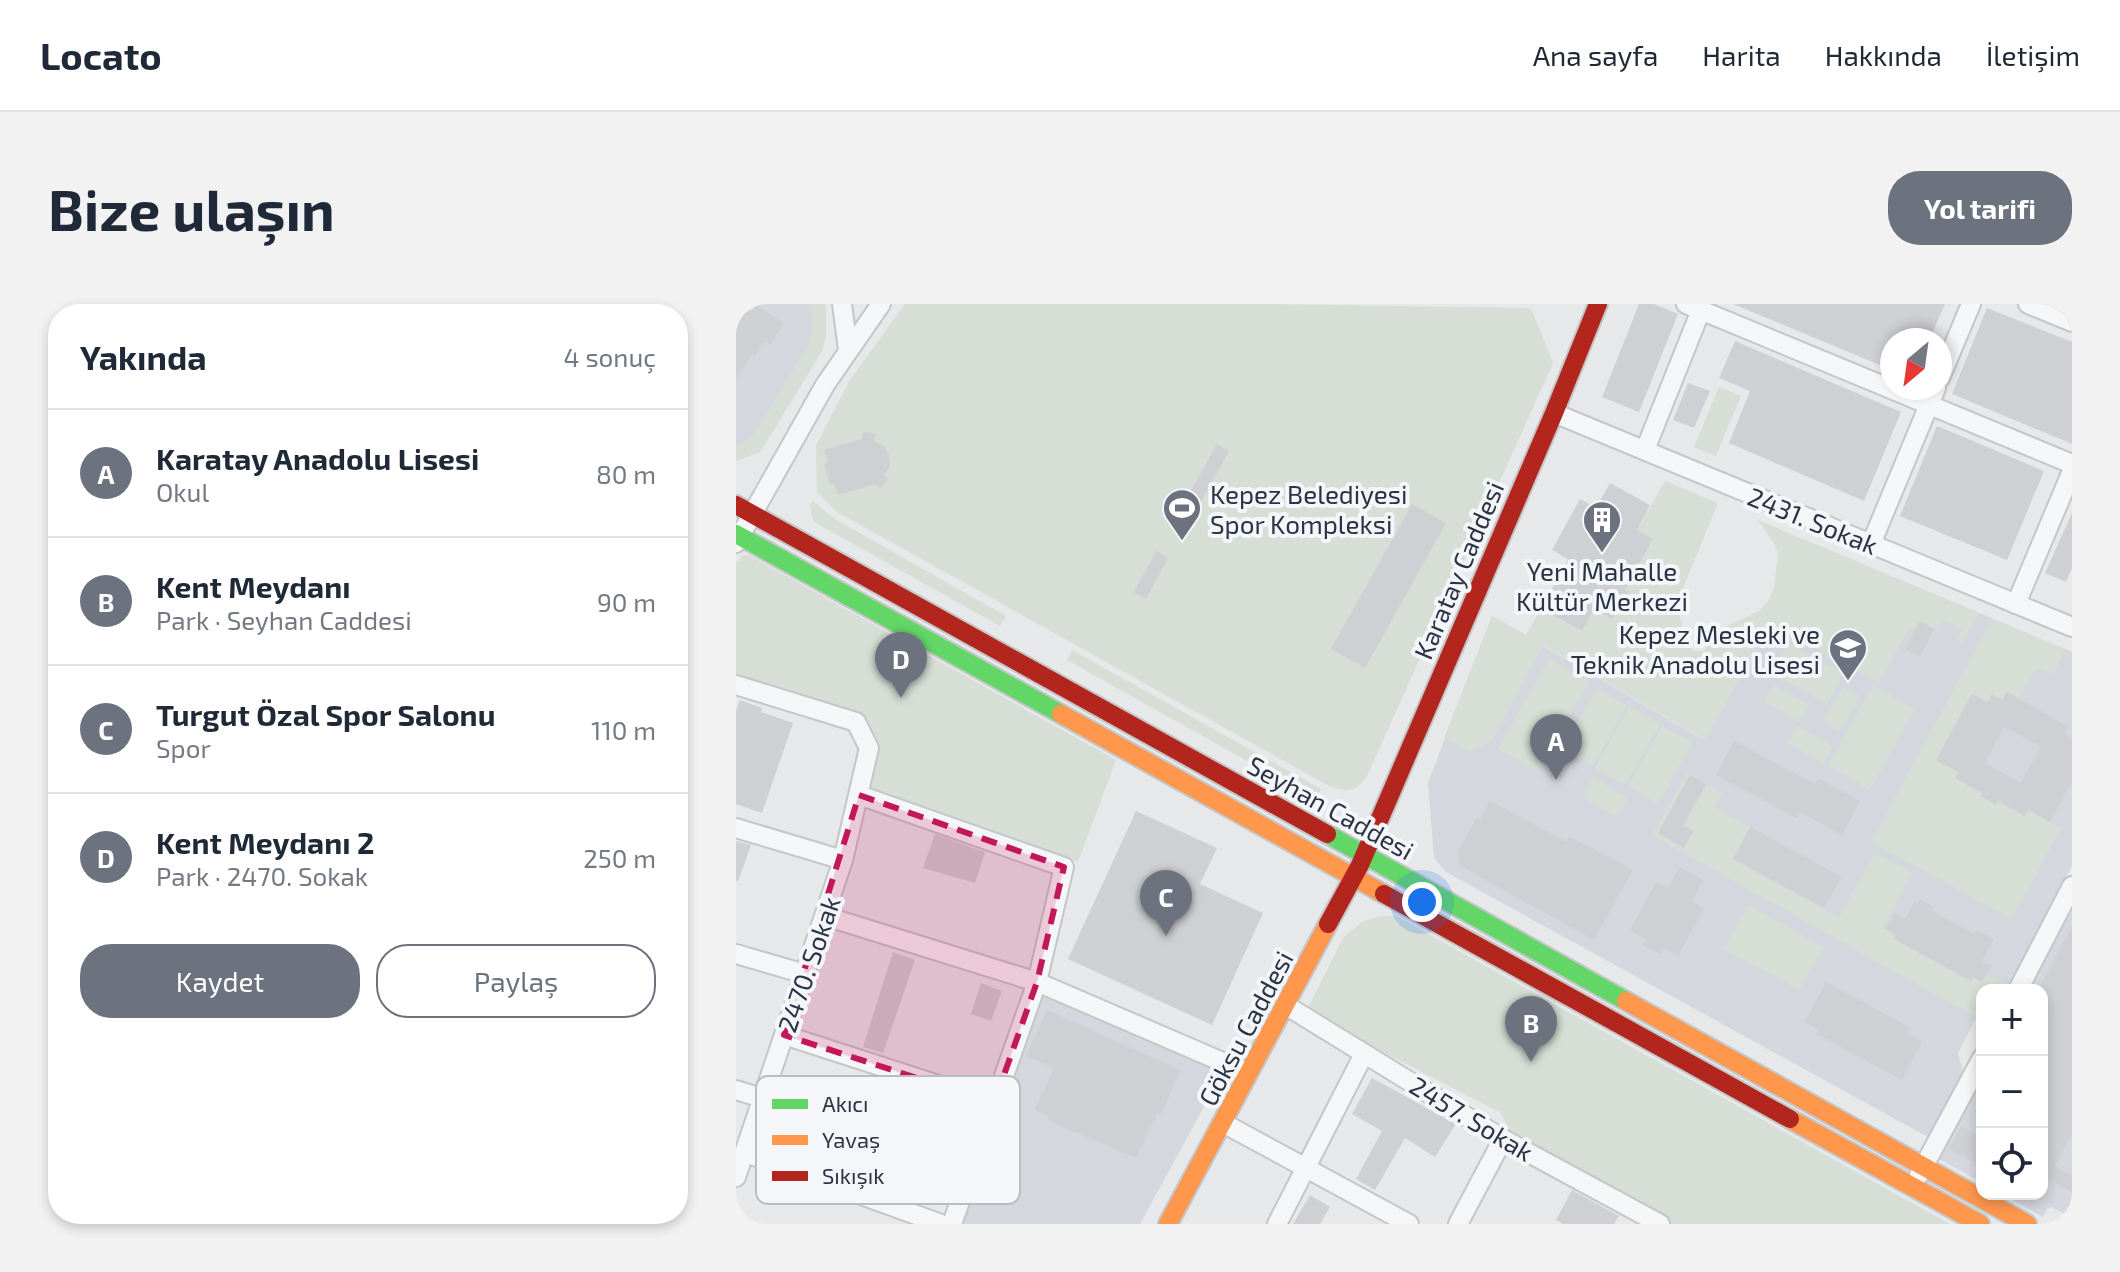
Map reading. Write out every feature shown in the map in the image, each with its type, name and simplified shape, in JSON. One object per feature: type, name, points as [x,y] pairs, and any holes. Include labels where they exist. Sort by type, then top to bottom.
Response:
[{"type":"street","points":[[842,304],[848,350]]},
{"type":"street","points":[[737,537],[744,510],[881,304]]},
{"type":"street","name":"Karatay Caddesi","points":[[1365,855],[1598,304]]},
{"type":"street","points":[[1952,349],[1971,304]]},
{"type":"street","points":[[2028,304],[2072,322]]},
{"type":"street","points":[[1645,450],[1694,306],[1880,376]]},
{"type":"street","points":[[1871,544],[1930,400]]},
{"type":"street","points":[[1940,400],[2072,464]]},
{"type":"street","name":"2431. Sokak","points":[[1554,413],[2072,627]]},
{"type":"street","points":[[2016,604],[2072,471]]},
{"type":"street","name":"Seyhan Caddesi","points":[[744,510],[2027,1224]]},
{"type":"street","name":"Seyhan Caddesi","points":[[737,537],[1980,1224]]},
{"type":"street","name":"2470. Sokak","points":[[736,685],[856,722],[869,748],[843,860],[770,1076]]},
{"type":"street","points":[[859,795],[1064,867],[1037,982],[1004,1076]]},
{"type":"street","points":[[736,828],[843,860]]},
{"type":"street","name":"Göksu Caddesi","points":[[1168,1224],[1365,855]]},
{"type":"street","points":[[2021,984],[2072,886]]},
{"type":"street","points":[[825,916],[1037,982],[1248,1073]]},
{"type":"street","points":[[736,954],[805,974]]},
{"type":"street","name":"2457. Sokak","points":[[1287,1006],[1503,1139],[1660,1224]]},
{"type":"street","points":[[784,1035],[911,1076]]},
{"type":"street","points":[[1277,1224],[1364,1054]]},
{"type":"street","points":[[1913,1186],[1976,1069]]},
{"type":"street","points":[[736,1090],[756,1096]]},
{"type":"street","name":"2470. Sokak","points":[[736,1177],[756,1119]]},
{"type":"street","points":[[1223,1123],[1409,1224]]},
{"type":"street","points":[[1458,1224],[1503,1139]]},
{"type":"street","points":[[746,1153],[756,1157]]},
{"type":"street","points":[[886,1204],[941,1224]]},
{"type":"street","points":[[952,1224],[959,1204]]},
{"type":"highlighted area","points":[[859,795],[1064,867],[1037,982],[994,1103],[784,1035]]},
{"type":"shaded area","points":[[736,304],[825,304],[826,336],[822,351],[763,447],[759,452],[736,461]]},
{"type":"shaded area","points":[[809,304],[825,304],[826,336],[822,351],[763,447],[759,452],[736,461],[736,446],[752,437],[809,344],[812,313]]},
{"type":"shaded area","name":"Kepez Belediyesi Spor Kompleksi","points":[[905,304],[1268,304],[1528,308],[1532,311],[1553,363],[1367,776],[1359,785],[1346,790],[1329,786],[837,512],[817,492],[816,445],[850,380]]},
{"type":"shaded area","points":[[1719,387],[1741,396],[1716,456],[1694,447]]},
{"type":"shaded area","points":[[1665,481],[1718,503],[1678,600],[1686,638],[1695,650],[1703,651],[1725,627],[1759,611],[1769,600],[1774,588],[1778,554],[1758,520],[1979,613],[1962,643],[1957,640],[1962,630],[1944,620],[1938,630],[1920,621],[1915,631],[1909,628],[1879,683],[1770,624],[1705,740],[1543,645],[1492,741],[1470,751],[1444,738],[1492,616],[1526,635],[1541,609],[1581,631],[1594,609],[1614,619],[1629,592],[1625,590],[1653,539],[1637,530]]},
{"type":"shaded area","points":[[813,501],[835,519],[1006,616],[1000,626],[816,523],[810,504]]},
{"type":"shaded area","points":[[1815,544],[2072,652],[2072,865],[2009,984],[1976,984],[1976,1018],[1958,1053],[1963,1072],[1928,1137],[1446,872],[1434,858],[1428,783],[1492,616],[1704,740]]},
{"type":"shaded area","points":[[749,555],[1116,760],[1078,862],[867,791],[876,761],[877,743],[870,726],[861,718],[736,677],[736,562]]},
{"type":"shaded area","points":[[1992,619],[2065,649],[2054,675],[2035,668],[2019,699],[2002,700],[1992,695],[1988,702],[1972,694],[1936,760],[1958,772],[1955,778],[1982,793],[1980,796],[1998,801],[2024,816],[2028,810],[2061,828],[2012,919],[1871,842]]},
{"type":"shaded area","points":[[1788,643],[1844,673],[1827,704],[1771,674]]},
{"type":"shaded area","points":[[1072,650],[1321,789],[1315,799],[1067,660]]},
{"type":"shaded area","points":[[1549,659],[1589,682],[1538,772],[1498,749]]},
{"type":"shaded area","points":[[1773,684],[1809,704],[1799,722],[1763,702]]},
{"type":"shaded area","points":[[1873,685],[1915,709],[1870,790],[1828,766]]},
{"type":"shaded area","points":[[1843,686],[1860,696],[1840,732],[1823,722]]},
{"type":"shaded area","points":[[1597,688],[1627,705],[1593,766],[1563,749]]},
{"type":"shaded area","points":[[1629,707],[1660,724],[1625,785],[1595,768]]},
{"type":"shaded area","points":[[1662,726],[1693,742],[1658,804],[1628,786]]},
{"type":"shaded area","points":[[1797,726],[1833,746],[1823,763],[1787,743]]},
{"type":"shaded area","points":[[1687,773],[1690,775],[1658,833],[1684,848],[1693,832],[1683,826],[1706,784],[1722,793],[1715,807],[1750,827],[1733,859],[1839,917],[1875,853],[1912,873],[1883,928],[1893,934],[1898,931],[1894,939],[1971,981],[1974,977],[1982,981],[1987,973],[2007,984],[1976,984],[1976,1018],[1652,835]]},
{"type":"shaded area","points":[[1593,777],[1629,798],[1618,817],[1582,797]]},
{"type":"shaded area","points":[[1748,905],[1824,947],[1799,990],[1724,949]]},
{"type":"shaded area","points":[[2072,910],[2072,1217],[2051,1207],[2043,1217],[2013,1200],[2048,1200],[2048,984],[2032,984]]},
{"type":"shaded area","points":[[1380,916],[1396,916],[1950,1224],[1670,1224],[1511,1134],[1501,1113],[1306,1012],[1343,938],[1362,922]]},
{"type":"shaded area","points":[[1044,992],[1215,1068],[1218,1081],[1140,1224],[960,1224],[967,1204],[1020,1204],[1020,1076],[1014,1076]]},
{"type":"shaded area","points":[[1976,1088],[1976,1180],[1938,1158]]},
{"type":"building","points":[[736,304],[752,311],[756,305],[784,323],[770,345],[764,341],[755,356],[752,354],[736,379]]},
{"type":"building","points":[[1639,304],[1654,304],[1678,314],[1639,412],[1602,397]]},
{"type":"building","points":[[1733,304],[1945,304],[1934,328],[1880,328],[1880,365]]},
{"type":"building","points":[[1987,308],[2072,342],[2072,444],[1952,394]]},
{"type":"building","points":[[1735,341],[1901,412],[1864,501],[1729,443],[1750,391],[1719,378]]},
{"type":"building","points":[[1688,383],[1710,391],[1694,428],[1673,420]]},
{"type":"building","points":[[1937,426],[2044,471],[2007,560],[1900,516]]},
{"type":"building","points":[[863,431],[876,434],[874,441],[884,446],[889,455],[890,466],[884,475],[888,479],[881,488],[875,484],[838,495],[834,483],[830,484],[824,464],[828,463],[824,450],[862,439]]},
{"type":"building","points":[[1217,444],[1229,451],[1189,523],[1177,516]]},
{"type":"building","name":"Yeni Mahalle Kültür Merkezi","points":[[1610,483],[1650,505],[1637,530],[1653,539],[1613,619],[1594,609],[1582,631],[1541,609],[1568,559],[1552,550],[1580,499],[1596,508]]},
{"type":"building","points":[[1412,504],[1446,523],[1365,668],[1331,649]]},
{"type":"building","points":[[2072,513],[2072,568],[2066,582],[2045,573]]},
{"type":"building","points":[[1156,551],[1168,558],[1146,599],[1134,592]]},
{"type":"building","points":[[1920,621],[1934,629],[1920,657],[1905,649]]},
{"type":"building","points":[[2007,692],[2068,726],[2064,734],[2072,738],[2072,782],[2050,822],[2028,810],[2025,816],[1998,801],[1996,805],[1955,778],[1958,772],[1936,760],[1972,694],[1988,702],[1992,694],[2002,700]],"holes":[[[2004,727],[2041,746],[2021,783],[1985,763]]]},
{"type":"building","points":[[740,700],[762,708],[761,712],[793,723],[762,813],[736,804],[736,711]]},
{"type":"building","points":[[1734,741],[1815,784],[1818,778],[1860,801],[1842,835],[1800,812],[1797,818],[1716,775]]},
{"type":"building","points":[[1690,775],[1706,784],[1683,826],[1694,831],[1684,848],[1658,833]]},
{"type":"building","points":[[1490,801],[1567,842],[1570,837],[1633,870],[1594,940],[1460,866],[1458,852],[1477,817],[1481,819]]},
{"type":"building","points":[[1136,811],[1217,848],[1200,884],[1263,913],[1212,1025],[1068,959]]},
{"type":"building","points":[[1750,827],[1842,877],[1824,908],[1733,859]]},
{"type":"building","points":[[935,834],[985,852],[975,883],[923,868]]},
{"type":"building","points":[[736,841],[751,845],[738,881],[736,881]]},
{"type":"building","points":[[1680,867],[1703,880],[1692,901],[1704,908],[1678,956],[1663,948],[1660,954],[1642,945],[1645,939],[1630,930],[1656,882],[1668,888]]},
{"type":"building","points":[[1920,899],[1934,907],[1932,911],[1974,934],[1977,930],[1994,939],[1982,961],[1991,966],[1982,982],[1974,977],[1971,981],[1894,939],[1896,935],[1886,929],[1894,913],[1905,919],[1914,902],[1917,904]]},
{"type":"building","points":[[2072,926],[2072,1134],[2055,1166],[2072,1175],[2072,1192],[2048,1179],[2048,984],[2041,984]]},
{"type":"building","points":[[893,952],[915,960],[883,1053],[863,1047]]},
{"type":"building","points":[[1826,982],[1911,1028],[1908,1034],[1922,1042],[1902,1080],[1817,1034],[1819,1030],[1805,1022]]},
{"type":"building","points":[[981,983],[1002,991],[991,1021],[971,1014]]},
{"type":"building","points":[[1047,1010],[1180,1070],[1161,1115],[1157,1114],[1136,1158],[1047,1120],[1049,1116],[1035,1110],[1054,1068],[1026,1056]]},
{"type":"building","points":[[1372,1078],[1456,1124],[1435,1157],[1405,1138],[1375,1190],[1356,1179],[1382,1131],[1352,1114]]},
{"type":"building","points":[[1961,1126],[1976,1134],[1976,1163],[1949,1149]]},
{"type":"building","points":[[1572,1190],[1619,1216],[1614,1224],[1563,1224],[1556,1220]]},
{"type":"building","points":[[1310,1195],[1330,1207],[1320,1224],[1293,1224]]},
{"type":"traffic: fast","points":[[736,534],[1061,714]]},
{"type":"traffic: fast","points":[[1327,834],[1626,1001]]},
{"type":"traffic: slow","points":[[1061,714],[1384,894]]},
{"type":"traffic: slow","points":[[1168,1224],[1328,924]]},
{"type":"traffic: slow","points":[[1626,1001],[2027,1224]]},
{"type":"traffic: slow","points":[[1790,1119],[1980,1224]]},
{"type":"traffic: jam","points":[[1328,924],[1360,865],[1598,304]]},
{"type":"traffic: jam","points":[[736,505],[1327,834]]},
{"type":"traffic: jam","points":[[1384,894],[1790,1119]]},
{"type":"place","name":"Kepez Belediyesi Spor Kompleksi","points":[[1182,542]]},
{"type":"place","name":"Yeni Mahalle Kültür Merkezi","points":[[1602,554]]},
{"type":"place","name":"Kepez Mesleki ve Teknik Anadolu Lisesi","points":[[1848,682]]},
{"type":"place","name":"Kent Meydanı 2","points":[[901,698]]},
{"type":"place","name":"Karatay Anadolu Lisesi","points":[[1556,780]]},
{"type":"place","name":"Turgut Özal Spor Salonu","points":[[1166,936]]},
{"type":"place","name":"Kent Meydanı","points":[[1531,1062]]}]
